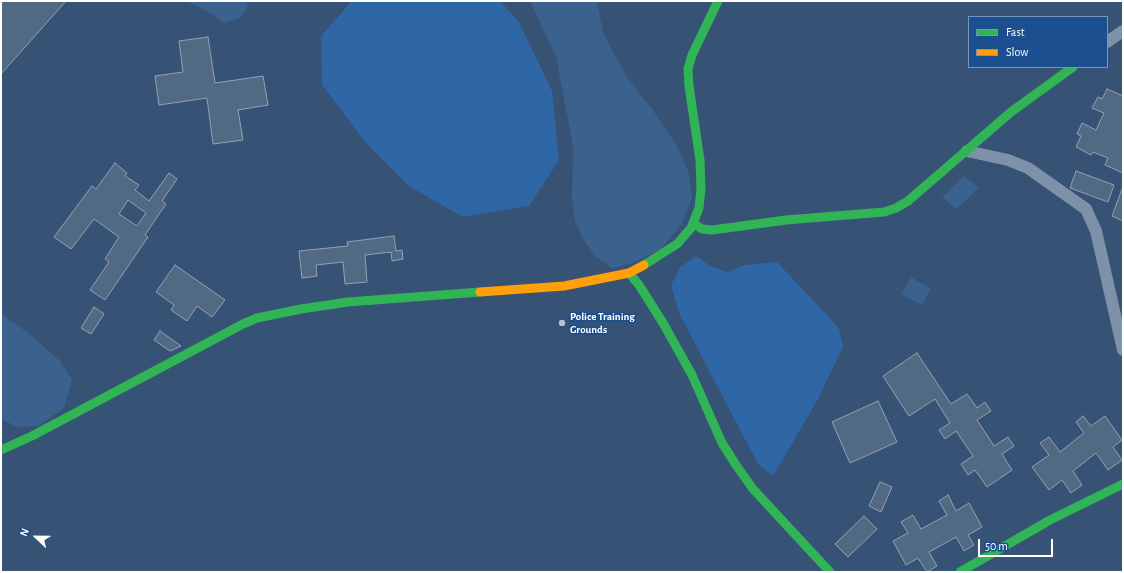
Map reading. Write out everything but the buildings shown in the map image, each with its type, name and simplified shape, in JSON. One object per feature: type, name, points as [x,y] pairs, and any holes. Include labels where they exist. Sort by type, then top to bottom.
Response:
[{"type":"street","points":[[1,450],[65,419],[243,324],[257,318],[301,309],[348,302],[564,286],[629,273],[677,244],[691,228],[698,208],[701,188],[700,160],[689,86],[688,69],[692,55],[718,1]]},
{"type":"street","points":[[1108,41],[1123,31]]},
{"type":"street","points":[[693,223],[702,229],[712,230],[786,220],[884,212],[896,208],[908,201],[1011,112],[1072,68]]},
{"type":"street","points":[[967,151],[1008,160],[1028,168],[1086,209],[1096,231],[1119,314],[1123,350]]},
{"type":"street","points":[[629,273],[639,285],[663,323],[692,375],[722,443],[736,465],[753,489],[830,572]]},
{"type":"street","points":[[960,572],[1050,520],[1123,484]]},
{"type":"shaded area","points":[[185,1],[247,1],[248,7],[240,18],[224,23],[202,8]]},
{"type":"shaded area","points":[[352,1],[500,1],[519,22],[552,91],[559,160],[529,206],[463,217],[409,186],[366,143],[322,85],[321,36]]},
{"type":"shaded area","points":[[530,1],[597,1],[603,32],[611,48],[627,77],[652,109],[677,146],[689,173],[692,197],[682,224],[661,249],[630,264],[612,268],[596,257],[583,239],[575,221],[572,199],[573,146],[556,57]]},
{"type":"shaded area","points":[[964,176],[979,188],[956,209],[942,197]]},
{"type":"shaded area","points":[[697,256],[710,266],[727,272],[745,265],[777,262],[839,328],[843,347],[817,401],[773,476],[758,464],[679,313],[671,285],[680,267]]},
{"type":"shaded area","points":[[911,277],[931,289],[922,305],[901,294]]},
{"type":"shaded area","points":[[1,313],[32,336],[59,360],[72,380],[64,408],[38,426],[17,427],[1,419]]},
{"type":"traffic: fast","points":[[644,265],[677,244],[691,228],[699,208],[701,188],[700,160],[689,86],[688,69],[692,55],[718,1]]},
{"type":"traffic: fast","points":[[693,223],[702,229],[712,230],[786,220],[884,212],[896,208],[908,201],[1011,112],[1072,68]]},
{"type":"traffic: fast","points":[[629,273],[639,285],[663,323],[692,375],[722,443],[736,465],[753,489],[830,572]]},
{"type":"traffic: fast","points":[[1,450],[32,436],[257,318],[301,309],[348,302],[480,292]]},
{"type":"traffic: fast","points":[[960,572],[1050,520],[1123,484]]},
{"type":"traffic: slow","points":[[480,292],[564,286],[629,273],[644,265]]},
{"type":"place","name":"Police Training Grounds","points":[[562,323]]}]
